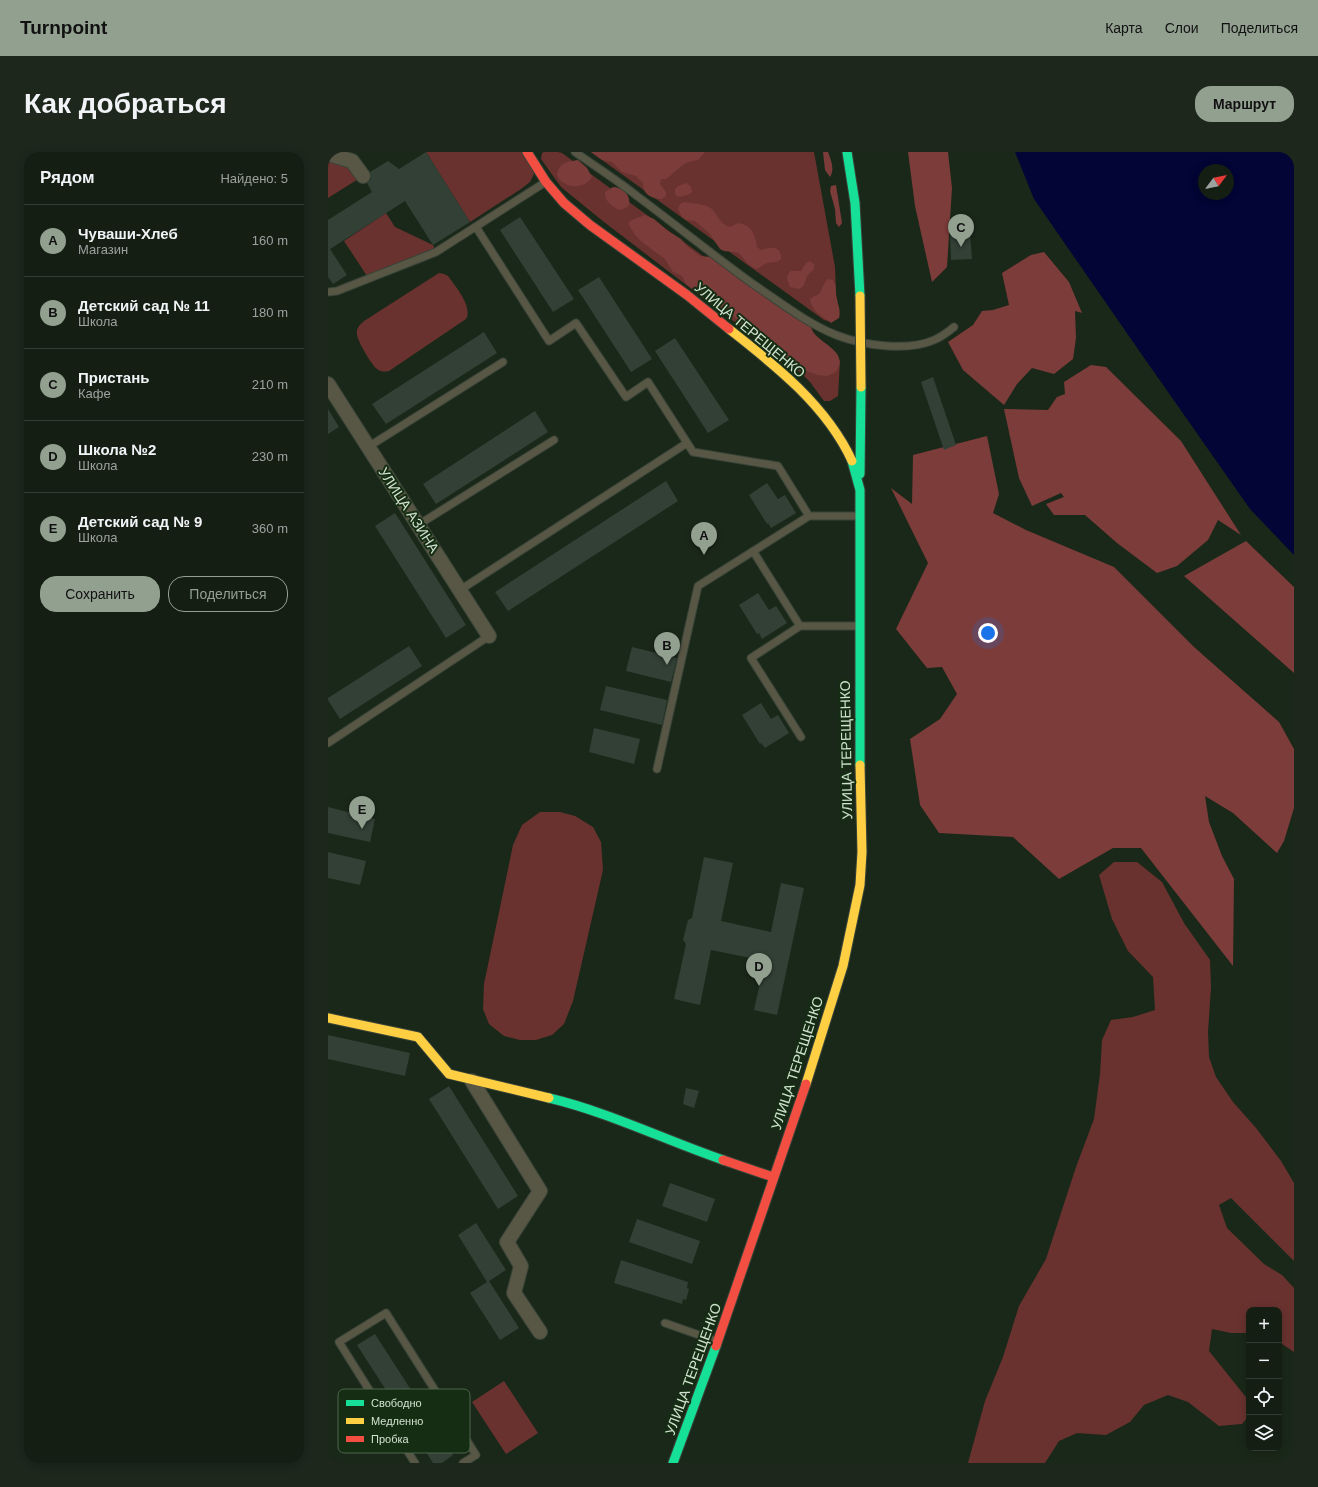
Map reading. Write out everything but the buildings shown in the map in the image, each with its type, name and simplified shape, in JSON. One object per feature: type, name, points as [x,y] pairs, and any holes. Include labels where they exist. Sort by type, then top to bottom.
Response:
[{"type":"street","name":"УЛИЦА ТЕРЕЩЕНКО","points":[[527,152],[546,182],[564,203],[590,225],[687,295],[777,367],[804,394],[838,437],[853,463],[860,490],[858,626],[862,852],[860,885],[849,939],[819,1045],[718,1342],[673,1463]]},
{"type":"street","points":[[847,152],[855,203],[860,296],[862,387],[860,490]]},
{"type":"street","points":[[328,153],[352,161],[363,176]]},
{"type":"street","name":"УЛИЦА АЗИНА","points":[[328,384],[489,636]]},
{"type":"street","points":[[328,1018],[418,1037],[449,1074],[472,1081],[574,1104],[691,1149],[773,1177]]},
{"type":"street","points":[[472,1081],[540,1190],[507,1242],[521,1266],[514,1292],[540,1332]]},
{"type":"lane","points":[[575,152],[636,195],[725,264],[799,315],[824,330],[871,344],[900,347],[921,344],[934,340],[954,327]]},
{"type":"lane","points":[[328,292],[337,291],[436,252],[546,182]]},
{"type":"lane","points":[[476,227],[549,341],[576,323],[626,397],[648,382],[693,452],[778,466],[809,516]]},
{"type":"lane","points":[[368,446],[503,362]]},
{"type":"lane","points":[[418,525],[554,440]]},
{"type":"lane","points":[[460,590],[687,443]]},
{"type":"lane","points":[[657,769],[698,586],[809,516],[860,516]]},
{"type":"lane","points":[[753,551],[800,626]]},
{"type":"lane","points":[[801,737],[751,658],[800,626],[858,626]]},
{"type":"lane","points":[[328,743],[489,636]]},
{"type":"lane","points":[[369,1389],[339,1342],[386,1312],[434,1389]]},
{"type":"lane","points":[[665,1323],[718,1342]]},
{"type":"lane","points":[[464,1463],[476,1455],[470,1445]]},
{"type":"lane","points":[[409,1453],[415,1463]]},
{"type":"shaded area","points":[[426,152],[527,152],[534,174],[530,182],[521,189],[470,222]]},
{"type":"shaded area","points":[[591,152],[814,152],[835,267],[837,315],[832,322],[824,320]]},
{"type":"shaded area","points":[[591,152],[705,152],[698,160],[683,165],[666,179],[661,179],[660,184],[666,192],[666,196],[662,199],[648,195],[644,190],[643,183],[636,176],[622,172],[612,162],[602,160]]},
{"type":"shaded area","points":[[823,152],[828,152],[831,161],[832,171],[830,177],[825,170]]},
{"type":"shaded area","points":[[908,152],[948,152],[952,188],[947,267],[932,282],[915,206]]},
{"type":"shaded area","points":[[1015,152],[1294,152],[1294,555],[1250,509],[1034,199]]},
{"type":"shaded area","points":[[542,153],[562,153],[703,256],[812,340],[835,353],[840,361],[838,396],[830,401],[824,401],[810,382],[800,372],[604,222],[561,187],[541,159]]},
{"type":"shaded area","points":[[328,154],[363,176],[328,198]]},
{"type":"shaded area","points":[[578,160],[587,168],[592,177],[589,181],[579,186],[564,183],[557,175],[560,167],[564,163]]},
{"type":"shaded area","points":[[687,183],[691,187],[692,192],[688,195],[678,197],[675,194],[675,189],[678,186]]},
{"type":"shaded area","points":[[836,185],[842,223],[839,227],[836,223],[835,209],[830,191],[831,186]]},
{"type":"shaded area","points":[[613,187],[617,187],[626,193],[629,200],[628,207],[619,210],[607,201],[605,192]]},
{"type":"shaded area","points":[[684,202],[709,207],[722,223],[730,227],[738,223],[747,226],[754,234],[757,247],[761,250],[768,248],[778,249],[781,259],[765,264],[756,269],[748,264],[739,253],[720,249],[709,233],[695,221],[686,220],[682,217],[678,209],[680,204]]},
{"type":"shaded area","points":[[386,213],[395,227],[433,245],[436,252],[369,279],[344,241]]},
{"type":"shaded area","points":[[645,215],[654,219],[668,231],[681,239],[688,247],[700,256],[714,259],[755,288],[766,298],[811,327],[819,338],[836,352],[839,358],[839,364],[836,372],[827,376],[818,375],[804,370],[797,364],[784,357],[771,344],[762,340],[751,328],[739,322],[729,311],[716,306],[686,284],[682,276],[673,272],[665,259],[635,235],[628,223]]},
{"type":"shaded area","points":[[1044,252],[1069,282],[1082,313],[1075,311],[1076,338],[1073,359],[1054,374],[1032,368],[1017,384],[1004,405],[963,370],[948,342],[973,325],[982,311],[993,310],[1009,305],[1002,273],[1031,255]]},
{"type":"shaded area","points":[[810,261],[814,264],[814,269],[807,276],[804,285],[800,289],[790,287],[787,279],[788,274],[791,271],[801,271],[806,263]]},
{"type":"shaded area","points":[[439,273],[448,276],[463,297],[468,314],[466,319],[389,371],[383,372],[378,370],[368,358],[359,342],[357,330],[364,321]]},
{"type":"shaded area","points":[[828,279],[833,280],[835,285],[840,313],[839,318],[831,323],[816,312],[810,299],[818,295]]},
{"type":"shaded area","points":[[1091,365],[1106,367],[1181,441],[1241,535],[1218,520],[1208,540],[1177,566],[1157,573],[1117,543],[1085,515],[1054,515],[1046,504],[1064,497],[1061,493],[1032,506],[1019,478],[1004,409],[1048,410],[1057,397],[1065,394],[1064,382]]},
{"type":"shaded area","points":[[987,436],[999,494],[993,513],[1026,530],[1114,567],[1194,647],[1279,722],[1294,749],[1294,808],[1284,841],[1277,853],[1233,813],[1205,796],[1209,822],[1222,856],[1234,879],[1233,966],[1141,848],[1113,848],[1059,879],[1013,837],[939,833],[920,805],[910,739],[940,719],[957,694],[942,667],[927,668],[896,629],[928,563],[891,488],[912,504],[913,455]]},
{"type":"shaded area","points":[[1246,541],[1294,587],[1294,673],[1184,576]]},
{"type":"shaded area","points":[[540,812],[560,812],[575,816],[593,827],[601,842],[603,870],[573,1001],[564,1024],[552,1035],[536,1040],[520,1040],[504,1036],[489,1024],[483,1009],[484,984],[513,845],[522,825]]},
{"type":"shaded area","points":[[1114,862],[1137,862],[1162,882],[1184,923],[1210,960],[1211,987],[1208,1032],[1209,1057],[1216,1077],[1233,1102],[1256,1128],[1281,1161],[1294,1183],[1294,1261],[1231,1198],[1219,1205],[1227,1228],[1264,1264],[1282,1275],[1294,1288],[1294,1352],[1282,1344],[1282,1307],[1246,1307],[1246,1333],[1231,1333],[1212,1329],[1209,1351],[1246,1397],[1246,1419],[1242,1424],[1219,1426],[1188,1402],[1168,1395],[1144,1405],[1130,1422],[1106,1435],[1077,1433],[1059,1441],[1045,1463],[968,1463],[985,1401],[1003,1357],[1019,1306],[1046,1259],[1076,1167],[1094,1119],[1100,1074],[1102,1040],[1111,1020],[1133,1017],[1155,1010],[1153,977],[1128,951],[1112,919],[1099,875]]},
{"type":"shaded area","points":[[504,1381],[538,1433],[506,1454],[472,1402]]},
{"type":"traffic: fast","points":[[847,152],[855,203],[860,296]]},
{"type":"traffic: fast","points":[[860,474],[861,387]]},
{"type":"traffic: fast","points":[[852,461],[860,490],[860,765]]},
{"type":"traffic: fast","points":[[549,1098],[615,1118],[723,1160]]},
{"type":"traffic: fast","points":[[673,1463],[716,1346]]},
{"type":"traffic: slow","points":[[860,296],[861,387]]},
{"type":"traffic: slow","points":[[729,329],[782,372],[814,405],[829,422],[852,461]]},
{"type":"traffic: slow","points":[[806,1084],[843,966],[860,885],[862,852],[860,765]]},
{"type":"traffic: slow","points":[[328,1018],[418,1037],[449,1074],[549,1098]]},
{"type":"traffic: jam","points":[[527,152],[546,182],[564,203],[590,225],[687,295],[729,329]]},
{"type":"traffic: jam","points":[[716,1346],[806,1084]]},
{"type":"traffic: jam","points":[[723,1160],[773,1177]]},
{"type":"place","name":"Пристань","points":[[961,247]]},
{"type":"place","name":"Чуваши-Хлеб","points":[[704,555]]},
{"type":"place","name":"Детский сад № 11","points":[[667,665]]},
{"type":"place","name":"Детский сад № 9","points":[[362,829]]},
{"type":"place","name":"Школа №2","points":[[759,986]]}]
